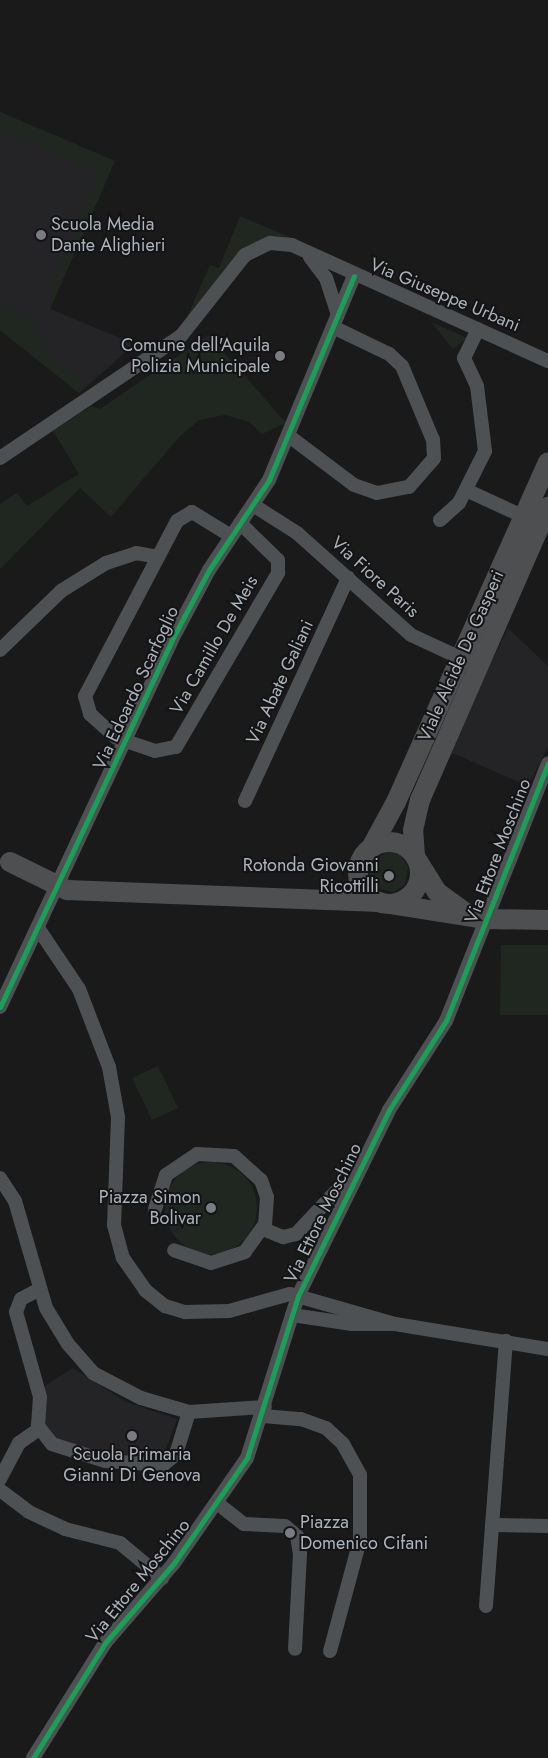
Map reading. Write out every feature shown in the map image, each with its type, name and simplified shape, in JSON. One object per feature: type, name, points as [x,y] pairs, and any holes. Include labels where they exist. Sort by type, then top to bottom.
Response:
[{"type":"main road","name":"Viale Alcide De Gasperi","points":[[371,848],[469,662],[540,519],[548,462]]},
{"type":"main road","name":"Viale Alcide De Gasperi","points":[[417,860],[418,806],[469,662]]},
{"type":"main road","points":[[320,900],[333,896],[358,872],[371,848],[395,842],[417,860],[442,896],[482,918]]},
{"type":"main road","points":[[5,860],[61,882],[96,888],[385,903],[482,918],[548,920]]},
{"type":"main road","points":[[358,872],[367,894],[385,903],[411,894],[419,880],[417,860]]},
{"type":"street","name":"Via Giuseppe Urbani","points":[[0,458],[187,331],[251,250],[276,243],[300,249],[354,276],[548,361]]},
{"type":"street","points":[[289,436],[354,484],[377,493],[409,487],[434,458],[434,443],[402,366],[385,351],[335,320],[326,278],[300,249]]},
{"type":"street","name":"Via Edoardo Scarfoglio","points":[[0,1007],[61,882],[176,632],[231,536],[253,505],[289,436],[354,276]]},
{"type":"street","points":[[440,520],[455,508],[466,490],[485,449],[477,386],[464,358],[478,329]]},
{"type":"street","points":[[466,490],[540,519]]},
{"type":"street","name":"Via Fiore Paris","points":[[253,505],[291,528],[411,635],[469,662]]},
{"type":"street","points":[[125,743],[95,720],[86,696],[177,521],[187,512],[231,536]]},
{"type":"street","name":"Via Camillo De Meis","points":[[125,743],[155,751],[176,747],[279,572],[277,558],[240,523]]},
{"type":"street","points":[[0,650],[61,591],[106,563],[136,553],[158,557]]},
{"type":"street","name":"Via Abate Galiani","points":[[246,801],[348,578]]},
{"type":"street","name":"Via Ettore Moschino","points":[[33,1758],[105,1643],[162,1578],[217,1503],[247,1458],[264,1412],[298,1296],[350,1186],[390,1110],[442,1031],[482,918],[548,763]]},
{"type":"street","points":[[38,928],[79,989],[109,1067],[118,1117],[114,1225],[123,1258],[138,1283],[158,1302],[185,1312],[229,1311],[287,1294],[395,1324],[548,1349]]},
{"type":"street","points":[[155,1209],[161,1184],[180,1162],[196,1154],[225,1153],[250,1166],[261,1180],[268,1206],[263,1229],[245,1252],[220,1263],[194,1260],[174,1250]]},
{"type":"street","points":[[0,1178],[15,1201],[38,1290],[68,1344],[93,1373],[142,1398],[188,1412],[264,1412],[301,1419],[326,1428],[349,1452],[360,1475],[360,1540],[330,1651]]},
{"type":"street","points":[[263,1229],[283,1237],[296,1234],[341,1186],[350,1186]]},
{"type":"street","points":[[38,1290],[21,1299],[16,1309],[40,1397],[39,1429],[52,1444],[89,1458],[158,1466],[176,1454],[188,1412]]},
{"type":"street","points":[[292,1315],[352,1324],[395,1324]]},
{"type":"street","points":[[486,1606],[506,1341]]},
{"type":"street","points":[[0,1479],[19,1443],[39,1429]]},
{"type":"street","points":[[0,1490],[58,1526],[117,1542],[162,1578]]},
{"type":"street","points":[[217,1503],[244,1524],[285,1526],[296,1536],[300,1554],[294,1649]]},
{"type":"street","points":[[492,1525],[548,1526]]},
{"type":"shaded area","name":"Scuola Media Dante Alighieri","points":[[0,112],[115,161],[50,309],[135,344],[79,393],[0,330]]},
{"type":"shaded area","points":[[0,112],[115,161],[50,309],[51,284],[100,173],[0,128]]},
{"type":"shaded area","points":[[240,216],[294,239],[265,239],[247,246],[184,324],[210,265],[219,268]]},
{"type":"shaded area","points":[[0,304],[33,321],[47,354],[87,386],[79,393],[0,330]]},
{"type":"shaded area","points":[[431,322],[467,338],[453,349]]},
{"type":"shaded area","points":[[209,335],[286,423],[262,434],[249,422],[225,415],[199,420],[179,437],[111,517],[80,488],[0,569],[0,504],[17,493],[27,506],[79,474],[53,431],[91,406],[100,409]]},
{"type":"shaded area","points":[[508,628],[548,666],[548,747],[528,786],[448,751]]},
{"type":"shaded area","points":[[387,852],[400,855],[408,866],[405,885],[394,892],[375,888],[369,876],[371,863]]},
{"type":"shaded area","points":[[501,945],[548,945],[548,1015],[500,1015]]},
{"type":"shaded area","points":[[158,1066],[178,1108],[152,1120],[132,1078]]},
{"type":"shaded area","name":"Piazza Simon Bolivar","points":[[211,1162],[229,1166],[243,1176],[253,1190],[257,1208],[253,1226],[243,1240],[229,1250],[211,1254],[193,1250],[179,1240],[169,1226],[165,1208],[169,1190],[179,1176],[193,1166]]},
{"type":"shaded area","points":[[73,1368],[126,1402],[177,1419],[163,1457],[111,1455],[59,1441],[45,1429],[45,1386]]},
{"type":"cycle path","points":[[0,1007],[176,632],[209,570],[269,480],[354,276]]},
{"type":"cycle path","points":[[33,1758],[105,1643],[174,1563],[247,1458],[298,1296],[389,1110],[446,1021],[548,763]]},
{"type":"place","name":"Scuola Media Dante Alighieri","points":[[41,235]]},
{"type":"place","name":"Comune dell'Aquila Polizia Municipale","points":[[280,356]]},
{"type":"place","name":"Rotonda Giovanni Ricottilli","points":[[389,876]]},
{"type":"place","name":"Piazza Simon Bolivar","points":[[211,1208]]},
{"type":"place","name":"Scuola Primaria Gianni Di Genova","points":[[132,1436]]},
{"type":"place","name":"Piazza Domenico Cifani","points":[[290,1533]]}]
